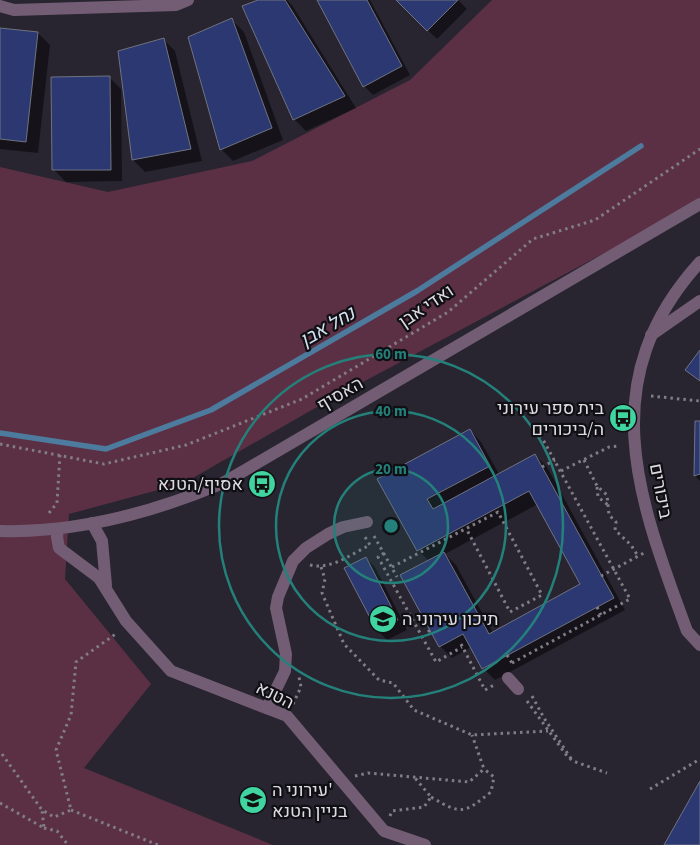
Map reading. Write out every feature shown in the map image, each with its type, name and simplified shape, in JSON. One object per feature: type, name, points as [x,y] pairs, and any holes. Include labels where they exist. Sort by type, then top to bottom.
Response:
[{"type":"street","points":[[0,6],[14,10],[176,5],[188,0]]},
{"type":"street","name":"האסיף","points":[[0,531],[32,532],[92,524],[184,499],[222,483],[700,204]]},
{"type":"street","name":"ביכורים","points":[[700,262],[678,286],[652,335],[638,374],[634,395],[635,445],[646,513],[687,631],[700,645]]},
{"type":"street","points":[[652,335],[700,301]]},
{"type":"street","points":[[84,566],[92,564],[103,550],[110,520]]},
{"type":"street","points":[[267,708],[285,671],[286,654],[276,608],[278,597],[293,561],[306,548],[328,534],[343,527],[367,522]]},
{"type":"street","name":"הטנא","points":[[92,524],[99,533],[103,550],[106,585]]},
{"type":"street","points":[[58,529],[56,538],[59,548]]},
{"type":"street","name":"הטנא","points":[[32,532],[59,548],[106,585],[126,621],[171,671],[287,716],[384,831]]},
{"type":"street","points":[[511,669],[523,689]]},
{"type":"street","points":[[384,831],[425,845]]},
{"type":"path","name":"ואדי אבן","points":[[0,444],[60,454],[104,464],[186,445],[302,400],[448,312],[533,239],[594,220],[700,149]]},
{"type":"path","points":[[634,395],[700,400]]},
{"type":"path","points":[[384,553],[378,557],[436,662],[462,646],[486,690],[511,669],[630,599],[540,434]]},
{"type":"path","points":[[561,471],[609,447]]},
{"type":"path","points":[[32,532],[58,503],[60,454]]},
{"type":"path","points":[[542,467],[555,460]]},
{"type":"path","points":[[584,460],[597,486],[598,497],[608,505]]},
{"type":"path","points":[[597,486],[607,495],[610,515],[616,522],[615,530],[631,544],[637,556],[601,576]]},
{"type":"path","points":[[392,567],[466,528],[498,512],[542,595],[510,612],[466,528]]},
{"type":"path","points":[[376,538],[397,577]]},
{"type":"path","points":[[315,566],[330,565],[362,548]]},
{"type":"path","points":[[321,567],[325,579],[322,593],[344,644],[379,680],[393,683],[414,710],[472,735],[548,731]]},
{"type":"path","points":[[597,607],[601,615]]},
{"type":"path","points":[[71,810],[56,750],[71,715],[76,662],[115,636],[126,621]]},
{"type":"path","points":[[507,655],[511,669]]},
{"type":"path","points":[[299,692],[301,686]]},
{"type":"path","points":[[523,689],[548,731],[573,761],[607,773]]},
{"type":"path","points":[[523,689],[570,754],[573,761]]},
{"type":"path","points":[[415,778],[431,797],[454,810],[471,808],[491,792],[494,777],[484,769],[472,735]]},
{"type":"path","points":[[2,754],[42,810],[54,817],[71,810],[158,845]]},
{"type":"path","points":[[650,789],[700,759]]},
{"type":"path","points":[[340,779],[368,773],[469,782],[484,769]]},
{"type":"path","points":[[384,831],[392,810],[424,807],[431,797]]},
{"type":"path","points":[[0,803],[44,828],[57,831],[68,845]]},
{"type":"path","points":[[42,810],[44,828]]},
{"type":"shaded area","points":[[492,0],[700,0],[700,202],[331,399],[184,483],[69,514],[65,579],[151,684],[84,768],[273,845],[0,845],[0,167],[108,192],[252,161],[410,80]]},
{"type":"building","points":[[258,0],[285,0],[345,96],[293,120],[242,6]]},
{"type":"building","points":[[317,0],[367,0],[402,66],[363,87]]},
{"type":"building","points":[[396,0],[458,0],[427,31]]},
{"type":"building","points":[[232,18],[272,128],[220,150],[188,37]]},
{"type":"building","points":[[0,28],[38,32],[26,142],[0,139]]},
{"type":"building","points":[[164,38],[191,149],[132,160],[118,51]]},
{"type":"building","points":[[110,76],[111,170],[52,170],[51,77]]},
{"type":"building","points":[[700,350],[700,381],[685,370]]},
{"type":"building","points":[[695,421],[700,421],[700,474],[694,476]]},
{"type":"building","points":[[470,429],[490,466],[427,499],[433,509],[535,454],[614,598],[482,669],[463,634],[439,647],[400,575],[444,552],[489,634],[580,584],[529,491],[417,551],[377,479]]},
{"type":"building","points":[[366,557],[398,620],[377,631],[344,568]]},
{"type":"building","points":[[700,781],[700,845],[664,845]]},
{"type":"waterway","name":"נחל אבן","points":[[0,433],[106,449],[211,410],[417,291],[641,146]]},
{"type":"place","name":"בית ספר עירוני ה/ביכורים","points":[[623,418]]},
{"type":"place","name":"אסיף/הטנא","points":[[262,484]]},
{"type":"place","name":"תיכון עירוני ה","points":[[383,619]]},
{"type":"place","name":"עירוני ה' בניין הטנא","points":[[253,800]]}]
